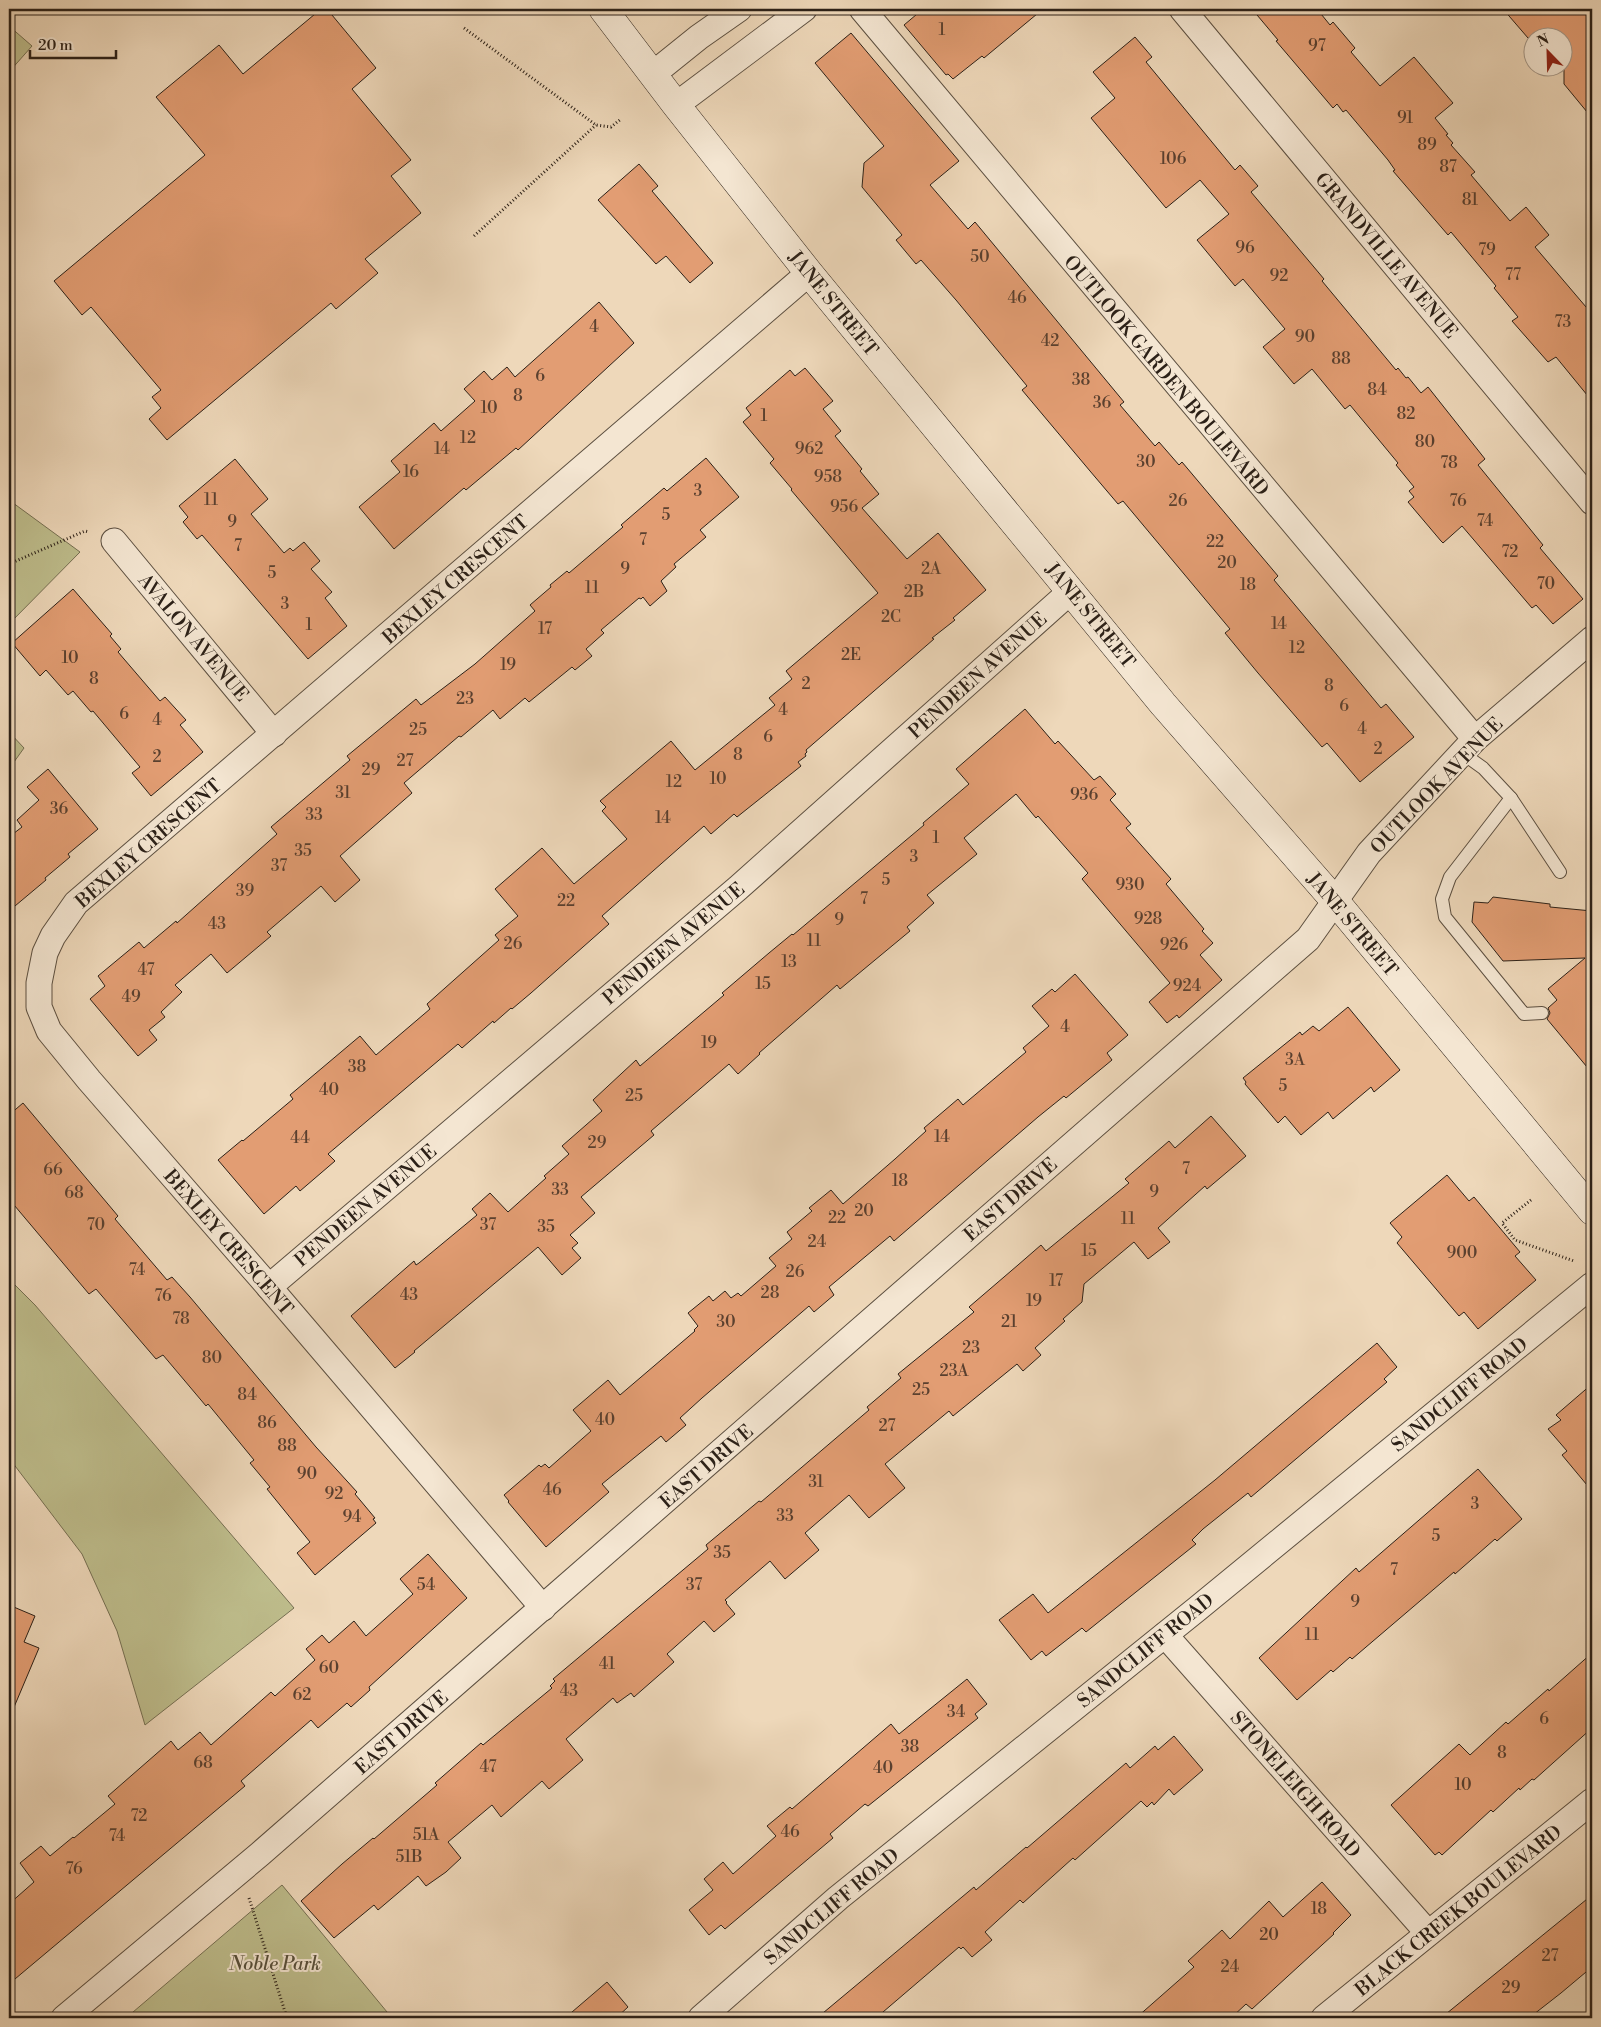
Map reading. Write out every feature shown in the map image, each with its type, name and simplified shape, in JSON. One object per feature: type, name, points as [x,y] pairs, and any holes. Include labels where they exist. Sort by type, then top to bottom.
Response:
[{"type":"main road","name":"JANE STREET","points":[[603,9],[809,274],[1163,704],[1335,901],[1592,1211]]},
{"type":"street","points":[[653,74],[699,37],[740,9]]},
{"type":"street","points":[[676,105],[804,9]]},
{"type":"street","name":"OUTLOOK GARDEN BOULEVARD","points":[[862,9],[1468,746]]},
{"type":"street","name":"GRANDVILLE AVENUE","points":[[1182,9],[1592,502]]},
{"type":"street","name":"BEXLEY CRESCENT","points":[[543,1608],[49,1031],[39,1007],[39,984],[52,936],[76,903],[809,274]]},
{"type":"street","name":"AVALON AVENUE","points":[[114,540],[274,734]]},
{"type":"street","name":"PENDEEN AVENUE","points":[[269,1287],[738,888],[1071,591]]},
{"type":"street","name":"OUTLOOK AVENUE","points":[[1335,901],[1369,853],[1468,746],[1592,639]]},
{"type":"street","name":"EAST DRIVE","points":[[64,2018],[240,1871],[1308,939],[1335,901]]},
{"type":"street","name":"SANDCLIFF ROAD","points":[[701,2018],[838,1898],[1165,1635],[1592,1285]]},
{"type":"street","name":"STONELEIGH ROAD","points":[[1165,1635],[1428,1933]]},
{"type":"street","name":"BLACK CREEK BOULEVARD","points":[[1324,2018],[1592,1801]]},
{"type":"lane","points":[[1468,746],[1483,768],[1511,798],[1560,872]]},
{"type":"lane","points":[[1511,798],[1450,877],[1442,900],[1445,917],[1524,1014],[1542,1013]]},
{"type":"path","points":[[464,28],[596,125],[612,127],[621,119]]},
{"type":"path","points":[[474,236],[596,125]]},
{"type":"path","points":[[9,564],[85,531],[114,540]]},
{"type":"path","points":[[1531,1200],[1502,1223],[1515,1240],[1574,1261]]},
{"type":"path","points":[[240,1871],[287,2018]]},
{"type":"green space","points":[[9,26],[32,46],[9,72]]},
{"type":"green space","points":[[9,500],[80,552],[9,624]]},
{"type":"green space","points":[[9,732],[24,748],[9,769]]},
{"type":"green space","points":[[9,1279],[35,1305],[294,1608],[145,1725],[117,1631],[82,1554],[9,1458]]},
{"type":"green space","name":"Noble Park","points":[[282,1885],[392,2018],[126,2018]]},
{"type":"building","points":[[321,9],[327,9],[376,68],[352,89],[411,160],[391,176],[421,213],[365,259],[378,273],[336,309],[331,303],[167,440],[149,419],[161,408],[152,397],[161,390],[91,307],[82,315],[54,281],[205,155],[156,97],[219,45],[243,74]]},
{"type":"building","points":[[923,9],[1043,9],[984,58],[982,56],[953,79],[948,74],[946,75],[904,25]]},
{"type":"building","points":[[1252,9],[1317,9],[1330,25],[1333,22],[1355,48],[1351,52],[1380,86],[1414,57],[1453,103],[1435,118],[1448,134],[1446,135],[1453,143],[1451,145],[1475,172],[1471,175],[1510,221],[1526,207],[1549,235],[1535,247],[1592,314],[1592,401],[1556,357],[1548,362],[1512,321],[1518,317],[1494,288],[1496,286],[1451,232],[1448,235],[1393,171],[1395,170],[1388,160],[1346,110],[1343,112],[1337,104],[1333,108],[1276,41],[1278,40]]},
{"type":"building","points":[[1503,9],[1592,9],[1592,118],[1564,84],[1564,78],[1574,78],[1574,28],[1524,28],[1524,33]]},
{"type":"building","points":[[851,33],[959,161],[930,185],[968,229],[975,222],[1124,402],[1120,405],[1155,446],[1159,442],[1179,465],[1182,462],[1278,576],[1274,580],[1381,708],[1386,704],[1414,737],[1360,782],[1327,743],[1322,747],[1258,673],[1225,633],[1230,629],[1123,501],[1118,504],[1022,390],[1027,386],[956,300],[921,260],[916,264],[896,240],[902,235],[862,187],[864,163],[884,146],[815,63]]},
{"type":"building","points":[[1135,37],[1152,57],[1146,62],[1235,170],[1240,165],[1258,186],[1251,192],[1324,279],[1322,281],[1396,370],[1398,368],[1406,378],[1408,377],[1421,393],[1428,387],[1485,459],[1478,465],[1543,545],[1540,548],[1583,599],[1553,624],[1536,605],[1532,608],[1462,526],[1443,543],[1441,541],[1408,502],[1414,497],[1409,491],[1414,487],[1396,465],[1398,463],[1350,405],[1345,409],[1312,369],[1294,384],[1263,347],[1285,329],[1243,279],[1235,286],[1197,240],[1229,214],[1200,180],[1166,208],[1091,118],[1115,98],[1093,72]]},
{"type":"building","points":[[639,164],[658,186],[652,191],[713,263],[690,283],[666,256],[656,264],[598,200]]},
{"type":"building","points":[[599,302],[634,343],[518,450],[516,448],[466,490],[464,488],[394,549],[359,507],[400,472],[391,461],[434,423],[441,431],[475,401],[464,389],[484,371],[492,380],[507,367],[515,377]]},
{"type":"building","points":[[805,368],[833,401],[823,409],[841,431],[835,436],[862,469],[860,471],[879,494],[862,508],[907,559],[938,533],[986,590],[953,618],[955,620],[932,638],[934,639],[806,750],[806,756],[798,762],[801,766],[737,817],[734,814],[711,834],[704,826],[602,916],[609,924],[531,993],[494,1023],[493,1021],[462,1048],[458,1044],[328,1154],[335,1161],[300,1191],[296,1186],[264,1214],[218,1160],[293,1099],[290,1095],[360,1036],[376,1055],[430,1009],[427,1004],[499,940],[495,935],[518,916],[495,889],[542,848],[574,884],[627,839],[602,811],[606,807],[600,801],[671,741],[695,770],[775,705],[769,698],[792,679],[786,671],[878,593],[791,490],[770,463],[774,459],[743,422],[751,415],[746,408],[790,370],[795,376]]},
{"type":"building","points":[[706,458],[739,497],[700,530],[706,537],[674,564],[676,567],[661,581],[667,591],[650,606],[643,597],[639,598],[601,630],[604,633],[586,649],[592,656],[575,670],[572,667],[529,702],[525,698],[500,719],[493,710],[404,783],[412,793],[340,856],[360,880],[335,902],[321,886],[267,932],[271,936],[227,973],[211,954],[175,985],[182,992],[161,1012],[165,1017],[149,1030],[157,1040],[138,1056],[90,999],[105,986],[98,976],[139,942],[144,948],[176,921],[177,923],[277,834],[271,827],[350,760],[347,756],[416,699],[421,705],[475,664],[535,611],[530,605],[551,587],[550,585],[567,571],[569,573],[623,527],[621,525],[664,488],[667,491]]},
{"type":"building","points":[[235,459],[268,499],[251,514],[284,553],[290,548],[293,551],[304,542],[320,561],[311,569],[332,592],[325,598],[347,626],[308,659],[202,535],[197,539],[183,522],[188,517],[179,506]]},
{"type":"building","points":[[73,589],[112,634],[110,636],[121,649],[118,652],[160,701],[165,697],[186,720],[180,725],[203,752],[151,796],[132,773],[140,767],[93,711],[91,712],[73,691],[68,695],[46,670],[40,676],[12,643]]},
{"type":"building","points":[[1025,709],[1055,744],[1058,741],[1094,780],[1100,776],[1116,794],[1110,800],[1131,824],[1126,828],[1171,879],[1166,884],[1204,929],[1202,931],[1213,943],[1200,955],[1222,980],[1179,1018],[1177,1015],[1167,1023],[1149,1002],[1170,983],[1082,879],[1088,873],[1016,794],[964,838],[977,854],[927,895],[934,903],[907,927],[910,931],[840,989],[837,985],[759,1053],[738,1074],[729,1064],[651,1131],[654,1135],[581,1197],[595,1213],[570,1235],[578,1243],[572,1248],[581,1258],[562,1275],[538,1247],[395,1368],[351,1316],[414,1261],[416,1265],[419,1263],[477,1215],[472,1209],[490,1193],[508,1212],[546,1178],[544,1176],[569,1154],[562,1146],[602,1111],[593,1100],[636,1060],[640,1066],[724,995],[722,993],[769,953],[924,825],[923,823],[969,784],[956,769]]},
{"type":"building","points":[[48,769],[98,829],[68,854],[70,857],[45,878],[46,880],[9,911],[9,837],[22,827],[17,820],[39,800],[27,787]]},
{"type":"building","points":[[1493,897],[1550,904],[1550,907],[1592,911],[1592,1073],[1547,1019],[1550,1013],[1548,1008],[1557,1000],[1548,989],[1585,958],[1503,961],[1472,922],[1474,902],[1488,903]]},
{"type":"building","points":[[1075,974],[1128,1035],[1107,1053],[1112,1060],[1066,1098],[1064,1096],[1038,1117],[894,1241],[890,1236],[829,1287],[834,1295],[814,1312],[809,1306],[702,1398],[680,1418],[686,1425],[666,1442],[661,1436],[602,1484],[609,1492],[546,1547],[504,1495],[539,1465],[541,1467],[545,1464],[549,1468],[591,1431],[573,1410],[608,1380],[620,1395],[695,1331],[698,1326],[688,1313],[709,1296],[713,1301],[725,1291],[731,1298],[738,1293],[741,1296],[776,1266],[769,1258],[792,1239],[787,1232],[812,1211],[809,1208],[831,1190],[843,1204],[926,1131],[924,1128],[958,1099],[963,1105],[1026,1052],[1023,1048],[1049,1026],[1032,1006],[1052,989],[1055,992]]},
{"type":"building","points":[[1348,1007],[1400,1070],[1374,1092],[1371,1087],[1333,1119],[1328,1112],[1301,1135],[1285,1116],[1278,1123],[1245,1084],[1246,1082],[1243,1078],[1300,1032],[1302,1035],[1313,1026],[1319,1031]]},
{"type":"building","points":[[23,1103],[118,1216],[115,1219],[167,1280],[172,1277],[190,1297],[316,1447],[357,1492],[355,1494],[375,1518],[373,1519],[376,1523],[315,1575],[297,1553],[310,1542],[267,1489],[270,1487],[250,1463],[254,1460],[208,1404],[206,1406],[163,1355],[156,1359],[96,1289],[89,1294],[9,1199],[9,1115]]},
{"type":"building","points":[[1211,1116],[1246,1156],[1207,1189],[1205,1186],[1158,1228],[1170,1242],[1148,1259],[1134,1242],[1084,1284],[1082,1302],[1063,1319],[1065,1321],[1035,1348],[1041,1355],[1023,1371],[1017,1364],[953,1416],[949,1411],[885,1464],[905,1488],[869,1518],[849,1495],[805,1533],[819,1550],[785,1579],[770,1561],[725,1600],[735,1614],[714,1632],[704,1621],[667,1654],[674,1662],[634,1697],[631,1693],[617,1703],[613,1698],[566,1739],[583,1760],[549,1789],[542,1781],[501,1817],[492,1805],[448,1842],[461,1858],[446,1872],[426,1886],[418,1876],[378,1910],[374,1905],[334,1938],[301,1901],[342,1864],[437,1785],[435,1783],[481,1743],[483,1745],[552,1688],[550,1686],[555,1681],[553,1679],[708,1549],[706,1545],[759,1501],[761,1502],[869,1410],[867,1407],[901,1378],[898,1374],[974,1312],[969,1307],[1041,1245],[1046,1251],[1129,1183],[1125,1179],[1169,1141],[1175,1148]]},
{"type":"building","points":[[1447,1175],[1469,1201],[1474,1197],[1520,1252],[1515,1256],[1536,1280],[1478,1329],[1464,1312],[1459,1316],[1397,1243],[1402,1237],[1390,1223]]},
{"type":"building","points":[[1377,1343],[1397,1367],[1384,1379],[1387,1382],[1251,1497],[1248,1493],[1203,1529],[1192,1540],[1196,1544],[1086,1632],[1082,1628],[1046,1656],[1042,1651],[1031,1660],[999,1620],[1033,1594],[1048,1613],[1215,1480]]},
{"type":"building","points":[[1592,1384],[1592,1491],[1562,1455],[1567,1451],[1548,1429],[1561,1420],[1556,1415]]},
{"type":"building","points":[[1478,1469],[1522,1519],[1497,1541],[1495,1539],[1455,1574],[1454,1572],[1352,1659],[1350,1657],[1333,1672],[1331,1670],[1297,1700],[1259,1658],[1356,1568],[1359,1572]]},
{"type":"building","points":[[428,1554],[467,1598],[369,1687],[370,1690],[351,1707],[347,1703],[318,1728],[311,1720],[241,1781],[245,1786],[9,1984],[9,1904],[34,1882],[20,1863],[41,1846],[50,1856],[74,1838],[115,1804],[108,1796],[171,1741],[178,1750],[200,1732],[211,1745],[271,1692],[275,1696],[315,1660],[306,1649],[322,1635],[329,1643],[354,1621],[366,1636],[413,1594],[400,1579]]},
{"type":"building","points":[[9,1605],[35,1616],[24,1642],[39,1648],[9,1719]]},
{"type":"building","points":[[1592,1653],[1592,1728],[1534,1780],[1532,1779],[1520,1790],[1519,1788],[1493,1812],[1491,1810],[1442,1855],[1439,1852],[1435,1855],[1391,1805],[1459,1744],[1470,1755],[1506,1722],[1508,1724]]},
{"type":"building","points":[[967,1679],[987,1704],[975,1714],[978,1718],[868,1806],[865,1804],[830,1834],[833,1838],[725,1929],[721,1925],[709,1935],[689,1910],[713,1890],[704,1879],[723,1862],[733,1874],[776,1836],[767,1826],[790,1807],[792,1809],[891,1724],[899,1734]]},
{"type":"building","points":[[1174,1736],[1203,1770],[1174,1795],[1169,1789],[1154,1805],[1152,1802],[1147,1807],[1141,1801],[1075,1860],[1073,1858],[1023,1903],[1020,1900],[985,1932],[992,1940],[972,1957],[963,1947],[961,1949],[959,1947],[876,2018],[817,2018],[974,1887],[976,1890],[1027,1848],[1126,1763],[1130,1768],[1155,1746],[1158,1750]]},
{"type":"building","points":[[1322,1882],[1351,1915],[1334,1934],[1252,2009],[1246,2004],[1231,2018],[1136,2018],[1194,1967],[1188,1961],[1222,1930],[1230,1939],[1269,1901],[1283,1917]]},
{"type":"building","points":[[1592,1895],[1592,1967],[1561,1993],[1529,2018],[1441,2018]]},
{"type":"building","points":[[607,1982],[628,2007],[616,2018],[565,2018]]}]
